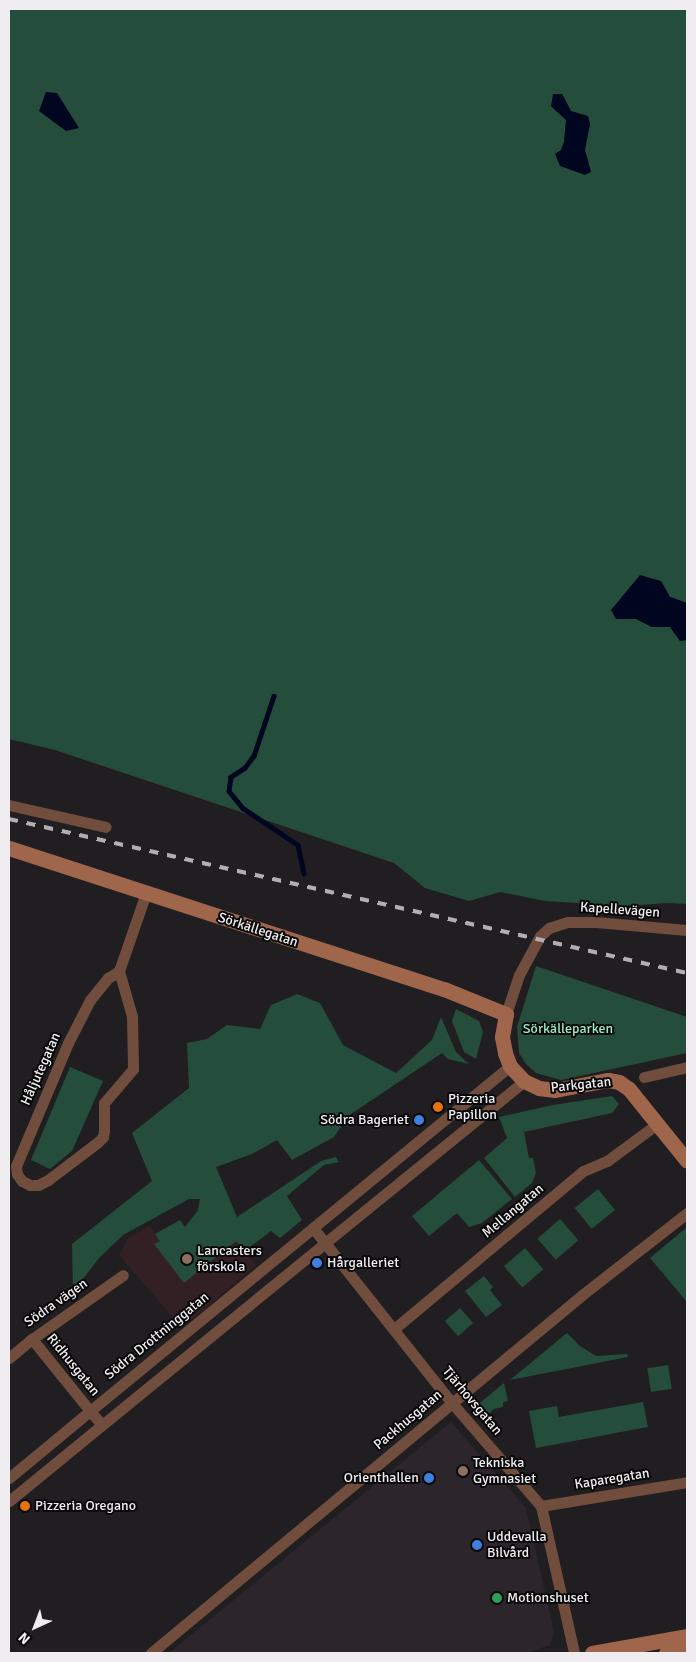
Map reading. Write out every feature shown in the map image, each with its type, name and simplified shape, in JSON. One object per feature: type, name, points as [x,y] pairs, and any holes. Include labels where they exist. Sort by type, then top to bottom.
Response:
[{"type":"street","points":[[9,805],[106,827]]},
{"type":"street","name":"Sörkällegatan","points":[[9,848],[444,989],[506,1014]]},
{"type":"street","points":[[119,972],[146,893]]},
{"type":"street","name":"Kapellevägen","points":[[519,975],[540,936],[558,925],[596,922],[687,930]]},
{"type":"street","name":"Håljutegatan","points":[[119,972],[132,1016],[133,1068],[104,1102],[103,1137],[48,1180],[38,1186],[30,1185],[22,1181],[17,1174],[16,1166],[51,1081],[90,1000],[108,978],[119,972]]},
{"type":"street","name":"Parkgatan","points":[[519,975],[506,1014],[502,1037],[510,1066],[524,1081],[539,1088],[555,1090],[608,1080],[619,1082],[629,1090],[687,1161]]},
{"type":"street","name":"Södra Drottninggatan","points":[[9,1478],[510,1066]]},
{"type":"street","points":[[644,1077],[687,1067]]},
{"type":"street","points":[[9,1501],[524,1081]]},
{"type":"street","name":"Mellangatan","points":[[394,1330],[583,1171],[607,1161],[657,1124]]},
{"type":"street","name":"Packhusgatan","points":[[151,1653],[582,1295],[687,1213]]},
{"type":"street","points":[[313,1228],[325,1243]]},
{"type":"street","name":"Tjärhovsgatan","points":[[325,1243],[452,1403],[541,1506],[558,1573],[574,1653]]},
{"type":"street","name":"Södra vägen","points":[[9,1358],[32,1339],[123,1275]]},
{"type":"street","name":"Ridhusgatan","points":[[32,1339],[90,1411]]},
{"type":"street","points":[[90,1411],[102,1425]]},
{"type":"street","name":"Kaparegatan","points":[[541,1506],[687,1482]]},
{"type":"street","points":[[592,1653],[687,1636]]},
{"type":"street","points":[[666,1653],[687,1650]]},
{"type":"shaded area","name":"Lancasters förskola","points":[[200,1199],[256,1265],[182,1328],[119,1255],[128,1238],[150,1225],[155,1234],[180,1220],[185,1227],[198,1210]]},
{"type":"shaded area","points":[[451,1422],[526,1508],[554,1632],[550,1645],[526,1653],[169,1653]]},
{"type":"green space","points":[[9,9],[687,9],[687,603],[670,597],[661,581],[616,619],[636,619],[652,627],[670,627],[680,641],[687,640],[687,904],[668,903],[624,906],[545,901],[500,892],[469,901],[425,888],[394,863],[55,750],[9,739]],"holes":[[[562,94],[571,111],[588,117],[590,124],[584,150],[589,163],[555,154],[561,150],[564,142],[566,120],[551,106]]]},
{"type":"green space","name":"Sörkälleparken","points":[[536,966],[687,1017],[687,1053],[561,1080],[536,1073],[526,1064],[519,1053],[517,1027]]},
{"type":"green space","points":[[297,994],[320,1003],[343,1045],[396,1073],[432,1040],[441,1017],[456,1052],[469,1064],[448,1059],[442,1053],[348,1116],[334,1137],[292,1160],[277,1140],[252,1154],[216,1167],[237,1217],[321,1161],[336,1157],[339,1162],[324,1165],[287,1196],[302,1220],[280,1238],[271,1231],[245,1251],[236,1241],[184,1283],[154,1244],[160,1241],[155,1234],[180,1220],[185,1227],[198,1210],[200,1199],[189,1199],[123,1235],[99,1258],[73,1292],[72,1244],[152,1181],[132,1133],[189,1088],[187,1043],[207,1039],[227,1025],[260,1029],[271,1005]]},
{"type":"green space","points":[[456,1009],[479,1021],[483,1032],[476,1059],[464,1052],[452,1021]]},
{"type":"green space","points":[[70,1067],[103,1081],[72,1151],[50,1169],[31,1160]]},
{"type":"green space","points":[[612,1096],[619,1104],[612,1113],[524,1132],[529,1158],[533,1158],[536,1173],[532,1183],[515,1197],[484,1158],[507,1138],[499,1117],[553,1105]]},
{"type":"green space","points":[[479,1160],[512,1199],[482,1223],[469,1227],[457,1213],[429,1236],[412,1216]]},
{"type":"green space","points":[[598,1189],[615,1210],[592,1229],[575,1208]]},
{"type":"green space","points":[[560,1219],[578,1240],[556,1260],[537,1239]]},
{"type":"green space","points":[[687,1227],[687,1302],[650,1258]]},
{"type":"green space","points":[[525,1248],[543,1269],[522,1288],[504,1266]]},
{"type":"green space","points":[[484,1276],[493,1287],[490,1290],[502,1305],[486,1317],[465,1291]]},
{"type":"green space","points":[[460,1308],[473,1323],[458,1336],[445,1321]]},
{"type":"green space","points":[[567,1333],[580,1346],[596,1356],[627,1354],[628,1357],[510,1380]]},
{"type":"green space","points":[[668,1365],[672,1389],[651,1392],[647,1368]]},
{"type":"green space","points":[[504,1383],[508,1401],[503,1402],[503,1407],[494,1409],[484,1418],[475,1407]]},
{"type":"green space","points":[[643,1402],[648,1427],[536,1448],[529,1411],[557,1406],[559,1417]]},
{"type":"water","points":[[46,92],[57,93],[79,128],[66,131],[39,111]]},
{"type":"water","points":[[553,94],[562,94],[571,111],[588,116],[590,124],[585,150],[591,172],[585,175],[560,166],[555,154],[561,150],[564,142],[566,120],[551,106]]},
{"type":"water","points":[[640,575],[661,581],[670,597],[687,603],[687,640],[680,641],[670,627],[652,627],[636,619],[616,619],[611,610]]},
{"type":"waterway","points":[[274,696],[254,756],[245,768],[231,777],[229,791],[243,808],[298,845],[304,873]]},
{"type":"railway","points":[[9,819],[687,973]]},
{"type":"place","name":"Pizzeria Papillon","points":[[438,1107]]},
{"type":"place","name":"Södra Bageriet","points":[[419,1120]]},
{"type":"place","name":"Lancasters förskola","points":[[187,1259]]},
{"type":"place","name":"Hårgalleriet","points":[[317,1263]]},
{"type":"place","name":"Tekniska Gymnasiet","points":[[463,1471]]},
{"type":"place","name":"Orienthallen","points":[[429,1478]]},
{"type":"place","name":"Pizzeria Oregano","points":[[25,1506]]},
{"type":"place","name":"Uddevalla Bilvård","points":[[477,1545]]},
{"type":"place","name":"Motionshuset","points":[[497,1598]]}]
